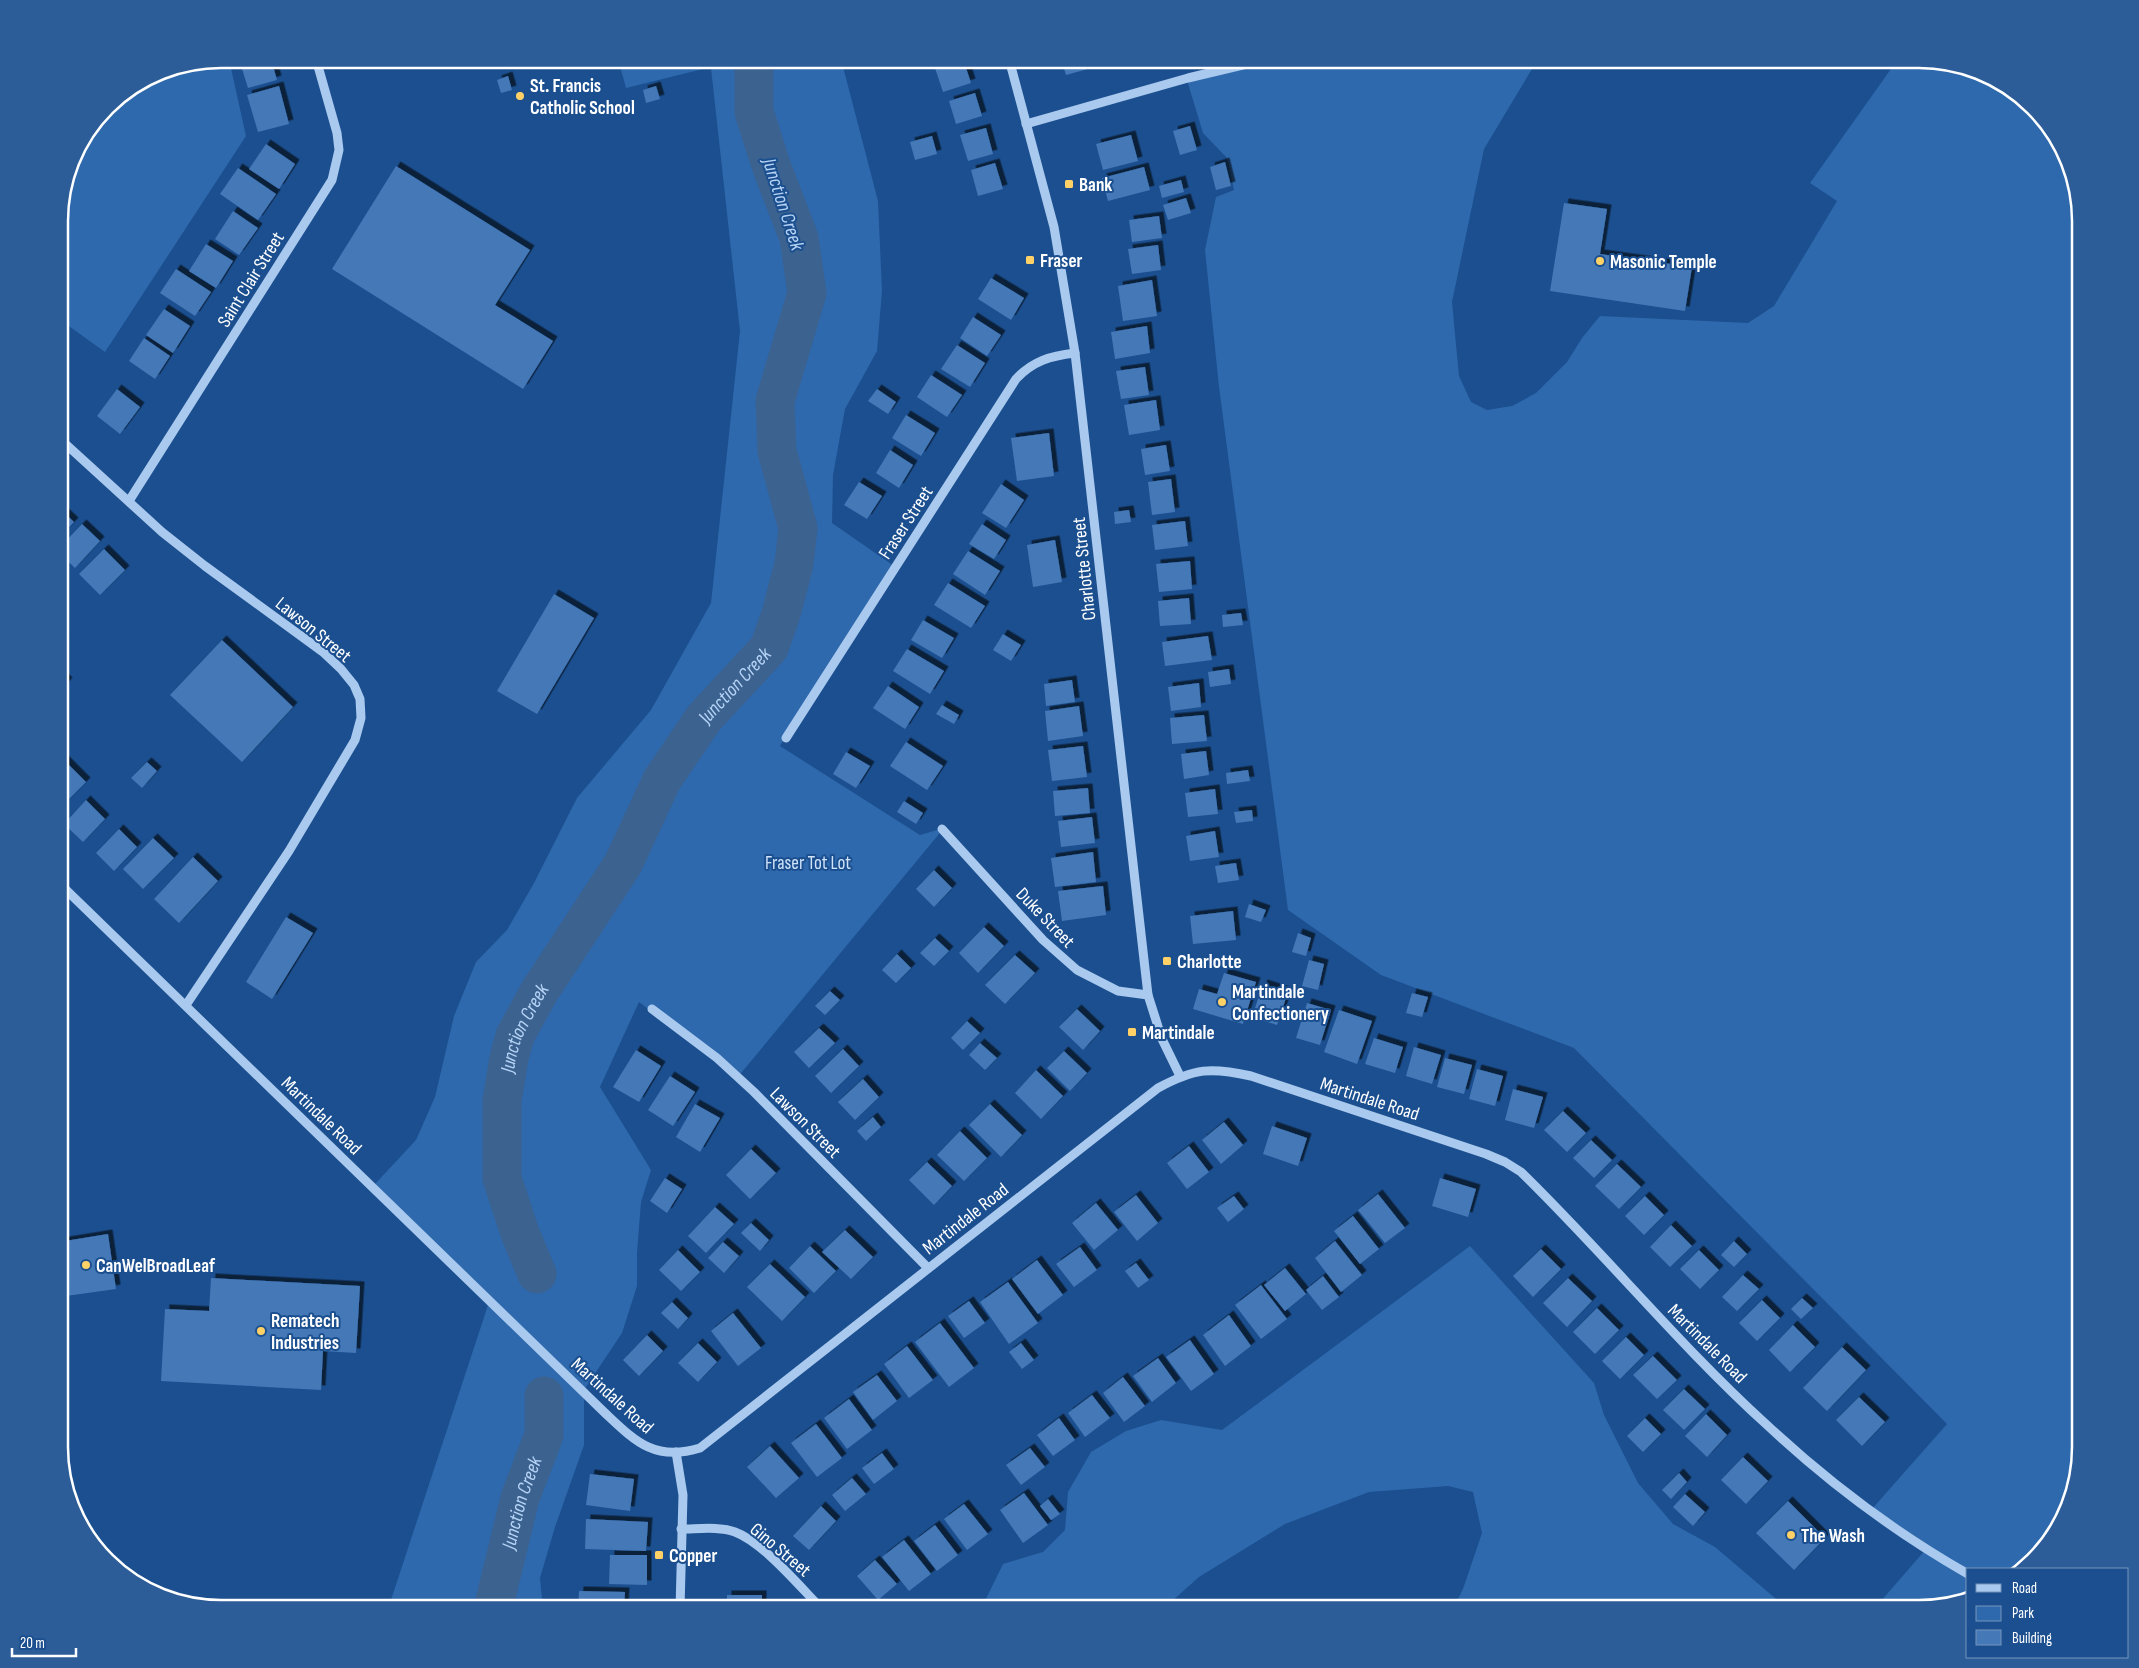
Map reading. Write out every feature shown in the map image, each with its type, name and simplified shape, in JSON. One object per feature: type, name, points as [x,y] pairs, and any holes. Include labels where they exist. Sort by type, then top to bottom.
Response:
[{"type":"street","name":"Saint Clair Street","points":[[128,501],[332,180],[339,150],[337,133],[319,68]]},
{"type":"street","name":"Charlotte Street","points":[[1011,68],[1054,227],[1075,353],[1148,994],[1162,1039],[1180,1076]]},
{"type":"street","points":[[1026,124],[1230,68]]},
{"type":"street","name":"Fraser Street","points":[[786,738],[1016,379],[1026,368],[1039,360],[1055,355],[1075,353]]},
{"type":"street","name":"Lawson Street","points":[[68,446],[162,532],[205,566],[323,652],[354,685],[360,699],[361,718],[355,740],[290,851],[186,1005]]},
{"type":"street","name":"Duke Street","points":[[942,829],[1043,940],[1077,970],[1118,991],[1148,994]]},
{"type":"street","name":"Martindale Road","points":[[68,892],[623,1430],[642,1444],[656,1451],[676,1452],[700,1448],[1158,1088],[1180,1076],[1202,1070],[1225,1070],[1251,1076],[1486,1154],[1506,1162],[1521,1172],[1669,1328],[1767,1426],[1871,1510],[1935,1555],[1966,1573]]},
{"type":"street","name":"Lawson Street","points":[[652,1009],[717,1058],[754,1092],[928,1268]]},
{"type":"street","points":[[676,1452],[683,1495],[680,1600]]},
{"type":"street","name":"Gino Street","points":[[681,1529],[715,1528],[734,1532],[748,1538],[813,1600]]},
{"type":"green space","points":[[231,68],[246,136],[105,352],[68,325],[68,211],[73,181],[79,162],[99,127],[127,99],[144,88],[181,73],[201,69]]},
{"type":"green space","points":[[620,68],[707,68],[626,88]]},
{"type":"green space","name":"Fraser Tot Lot","points":[[711,68],[843,68],[878,201],[882,291],[877,351],[845,409],[833,475],[832,523],[894,566],[780,746],[920,835],[944,828],[737,1078],[639,1002],[600,1087],[651,1170],[641,1202],[637,1253],[637,1286],[622,1333],[584,1390],[584,1445],[555,1527],[540,1578],[542,1600],[391,1600],[490,1299],[375,1184],[416,1140],[435,1097],[454,1016],[476,962],[507,930],[534,883],[577,798],[651,710],[711,603],[740,331]]},
{"type":"green space","points":[[1224,68],[1533,68],[1484,149],[1452,302],[1459,376],[1471,402],[1487,410],[1512,406],[1536,393],[1567,362],[1582,338],[1600,316],[1748,323],[1774,306],[1837,201],[1810,183],[1892,68],[1948,70],[1986,83],[2012,99],[2027,112],[2040,127],[2056,153],[2069,191],[2072,221],[2072,1447],[2069,1477],[2056,1515],[2040,1541],[2013,1568],[1966,1568],[1966,1592],[1948,1598],[1882,1600],[1927,1548],[1872,1509],[1947,1424],[1574,1048],[1381,975],[1288,910],[1219,387],[1205,250],[1216,197],[1234,190],[1227,158],[1203,133],[1186,77]]},
{"type":"green space","points":[[1470,1246],[1594,1383],[1604,1415],[1638,1483],[1673,1524],[1715,1547],[1777,1600],[1458,1600],[1482,1533],[1473,1492],[1448,1486],[1369,1492],[1285,1524],[1199,1577],[1173,1600],[985,1600],[1003,1564],[1043,1552],[1065,1530],[1068,1492],[1091,1452],[1126,1431],[1161,1420],[1222,1430]]},
{"type":"building","points":[[242,68],[274,68],[277,80],[248,88]]},
{"type":"building","points":[[935,68],[966,68],[971,83],[943,92]]},
{"type":"building","points":[[1064,68],[1091,68],[1066,75]]},
{"type":"building","points":[[508,76],[512,90],[501,93],[497,80]]},
{"type":"building","points":[[279,86],[289,124],[258,132],[247,95]]},
{"type":"building","points":[[656,86],[660,99],[646,103],[643,90]]},
{"type":"building","points":[[975,93],[982,116],[956,124],[949,101]]},
{"type":"building","points":[[1190,126],[1197,150],[1180,155],[1173,131]]},
{"type":"building","points":[[986,128],[993,154],[968,161],[960,135]]},
{"type":"building","points":[[1131,135],[1138,161],[1103,170],[1096,144]]},
{"type":"building","points":[[932,136],[937,154],[915,160],[910,142]]},
{"type":"building","points":[[266,144],[295,164],[279,189],[249,169]]},
{"type":"building","points":[[1225,162],[1231,186],[1216,190],[1210,167]]},
{"type":"building","points":[[995,163],[1003,189],[978,196],[971,170]]},
{"type":"building","points":[[396,166],[530,250],[495,305],[553,341],[523,389],[332,269]]},
{"type":"building","points":[[1144,167],[1150,190],[1108,201],[1102,178]]},
{"type":"building","points":[[238,168],[276,194],[258,220],[220,194]]},
{"type":"building","points":[[1181,180],[1184,192],[1162,198],[1159,186]]},
{"type":"building","points":[[1186,198],[1191,213],[1168,220],[1163,205]]},
{"type":"building","name":"Masonic Temple","points":[[1564,203],[1607,209],[1600,254],[1692,267],[1685,311],[1550,291]]},
{"type":"building","points":[[233,211],[258,228],[239,255],[215,239]]},
{"type":"building","points":[[1159,216],[1162,238],[1132,242],[1129,220]]},
{"type":"building","points":[[206,244],[233,261],[216,288],[189,271]]},
{"type":"building","points":[[1158,245],[1161,270],[1132,274],[1128,249]]},
{"type":"building","points":[[176,269],[211,292],[195,316],[160,293]]},
{"type":"building","points":[[991,278],[1024,298],[1011,320],[978,299]]},
{"type":"building","points":[[1152,280],[1157,316],[1123,321],[1118,286]]},
{"type":"building","points":[[164,309],[190,326],[173,353],[146,335]]},
{"type":"building","points":[[973,317],[1001,335],[987,356],[960,338]]},
{"type":"building","points":[[1147,326],[1150,353],[1115,359],[1111,332]]},
{"type":"building","points":[[144,338],[170,356],[155,379],[129,361]]},
{"type":"building","points":[[957,345],[985,363],[970,387],[941,369]]},
{"type":"building","points":[[1145,367],[1149,395],[1121,399],[1116,371]]},
{"type":"building","points":[[931,375],[962,395],[947,417],[917,397]]},
{"type":"building","points":[[117,389],[140,407],[120,434],[97,416]]},
{"type":"building","points":[[877,389],[896,402],[888,414],[868,401]]},
{"type":"building","points":[[1156,400],[1160,430],[1129,435],[1124,405]]},
{"type":"building","points":[[906,415],[935,433],[921,456],[892,438]]},
{"type":"building","points":[[1049,433],[1054,476],[1017,481],[1011,438]]},
{"type":"building","points":[[1166,445],[1170,471],[1145,475],[1141,449]]},
{"type":"building","points":[[890,450],[913,465],[899,488],[876,473]]},
{"type":"building","points":[[1171,479],[1175,512],[1152,515],[1148,482]]},
{"type":"building","points":[[859,482],[882,496],[867,519],[844,505]]},
{"type":"building","points":[[1001,484],[1024,500],[1006,528],[982,513]]},
{"type":"building","points":[[1129,510],[1131,522],[1115,524],[1114,512]]},
{"type":"building","points":[[68,516],[74,522],[68,528]]},
{"type":"building","points":[[1185,521],[1188,546],[1155,550],[1152,525]]},
{"type":"building","points":[[82,524],[100,541],[75,568],[68,561],[68,539]]},
{"type":"building","points":[[982,524],[1006,540],[994,559],[969,544]]},
{"type":"building","points":[[1055,540],[1062,582],[1033,587],[1027,545]]},
{"type":"building","points":[[104,549],[125,570],[100,595],[79,574]]},
{"type":"building","points":[[968,551],[1000,571],[985,595],[953,574]]},
{"type":"building","points":[[1190,561],[1192,589],[1159,592],[1156,564]]},
{"type":"building","points":[[948,583],[985,606],[971,628],[934,605]]},
{"type":"building","points":[[554,594],[594,618],[537,714],[497,691]]},
{"type":"building","points":[[1189,598],[1191,624],[1160,626],[1158,601]]},
{"type":"building","points":[[1241,613],[1243,625],[1223,627],[1222,615]]},
{"type":"building","points":[[923,620],[954,638],[942,658],[911,640]]},
{"type":"building","points":[[1003,634],[1021,645],[1011,661],[993,650]]},
{"type":"building","points":[[1208,636],[1212,660],[1165,666],[1162,642]]},
{"type":"building","points":[[222,640],[293,707],[242,762],[170,695]]},
{"type":"building","points":[[907,649],[944,671],[930,694],[893,671]]},
{"type":"building","points":[[1229,669],[1231,684],[1210,687],[1208,672]]},
{"type":"building","points":[[1072,680],[1075,702],[1046,706],[1044,684]]},
{"type":"building","points":[[1199,683],[1201,707],[1171,711],[1168,687]]},
{"type":"building","points":[[888,686],[919,707],[905,729],[873,708]]},
{"type":"building","points":[[942,705],[959,715],[954,724],[936,714]]},
{"type":"building","points":[[1079,706],[1083,736],[1048,741],[1045,711]]},
{"type":"building","points":[[1204,715],[1207,741],[1172,744],[1170,718]]},
{"type":"building","points":[[906,742],[943,766],[927,790],[890,766]]},
{"type":"building","points":[[1083,746],[1087,777],[1052,781],[1048,750]]},
{"type":"building","points":[[1206,751],[1209,775],[1184,779],[1181,754]]},
{"type":"building","points":[[846,752],[870,766],[856,788],[833,774]]},
{"type":"building","points":[[147,762],[157,771],[142,788],[131,778]]},
{"type":"building","points":[[68,764],[86,782],[68,800]]},
{"type":"building","points":[[1248,770],[1250,781],[1227,784],[1226,773]]},
{"type":"building","points":[[1088,788],[1090,813],[1055,816],[1053,791]]},
{"type":"building","points":[[1215,789],[1218,814],[1188,817],[1185,793]]},
{"type":"building","points":[[86,800],[105,819],[83,842],[68,828],[68,820]]},
{"type":"building","points":[[904,801],[923,813],[916,824],[897,812]]},
{"type":"building","points":[[1252,810],[1253,821],[1236,823],[1234,812]]},
{"type":"building","points":[[1092,817],[1095,843],[1061,847],[1058,821]]},
{"type":"building","points":[[119,829],[137,847],[114,871],[96,853]]},
{"type":"building","points":[[1215,831],[1219,857],[1190,861],[1186,836]]},
{"type":"building","points":[[153,838],[174,858],[143,889],[123,869]]},
{"type":"building","points":[[1093,852],[1096,882],[1055,887],[1051,858]]},
{"type":"building","points":[[193,857],[218,881],[179,923],[154,899]]},
{"type":"building","points":[[1236,863],[1239,880],[1218,883],[1215,866]]},
{"type":"building","points":[[934,870],[952,888],[934,907],[916,889]]},
{"type":"building","points":[[1103,886],[1106,915],[1062,921],[1058,891]]},
{"type":"building","points":[[1249,904],[1266,910],[1261,922],[1245,917]]},
{"type":"building","points":[[1233,911],[1236,940],[1193,944],[1190,916]]},
{"type":"building","points":[[286,917],[313,933],[272,999],[246,982]]},
{"type":"building","points":[[984,927],[1004,946],[978,973],[959,953]]},
{"type":"building","points":[[1298,933],[1311,938],[1306,956],[1292,952]]},
{"type":"building","points":[[935,938],[949,951],[934,966],[920,953]]},
{"type":"building","points":[[897,954],[911,968],[896,983],[882,970]]},
{"type":"building","points":[[1015,955],[1035,973],[1005,1004],[985,985]]},
{"type":"building","points":[[1309,960],[1324,964],[1318,990],[1302,986]]},
{"type":"building","name":"Martindale Confectionery","points":[[1224,973],[1256,982],[1243,1024],[1193,1009],[1199,989],[1217,994]]},
{"type":"building","points":[[1263,984],[1288,992],[1277,1025],[1252,1017]]},
{"type":"building","points":[[830,991],[840,1000],[825,1015],[815,1006]]},
{"type":"building","points":[[1412,993],[1428,997],[1422,1017],[1406,1013]]},
{"type":"building","points":[[1307,1003],[1331,1010],[1320,1045],[1296,1038]]},
{"type":"building","points":[[1077,1009],[1100,1031],[1083,1050],[1059,1027]]},
{"type":"building","points":[[1339,1010],[1372,1021],[1357,1064],[1324,1052]]},
{"type":"building","points":[[967,1021],[980,1033],[963,1050],[951,1038]]},
{"type":"building","points":[[819,1028],[835,1043],[809,1068],[794,1052]]},
{"type":"building","points":[[1374,1038],[1403,1047],[1395,1073],[1365,1064]]},
{"type":"building","points":[[980,1043],[997,1058],[985,1070],[969,1055]]},
{"type":"building","points":[[1414,1047],[1441,1055],[1432,1084],[1406,1076]]},
{"type":"building","points":[[843,1049],[859,1066],[831,1093],[815,1076]]},
{"type":"building","points":[[636,1050],[661,1066],[639,1102],[613,1087]]},
{"type":"building","points":[[1064,1051],[1087,1073],[1070,1091],[1047,1068]]},
{"type":"building","points":[[1445,1058],[1472,1065],[1464,1094],[1437,1087]]},
{"type":"building","points":[[1477,1069],[1503,1076],[1495,1106],[1469,1099]]},
{"type":"building","points":[[1036,1070],[1063,1096],[1041,1119],[1015,1093]]},
{"type":"building","points":[[670,1076],[695,1092],[673,1126],[648,1110]]},
{"type":"building","points":[[863,1079],[879,1097],[855,1120],[838,1102]]},
{"type":"building","points":[[1513,1089],[1543,1097],[1534,1128],[1505,1120]]},
{"type":"building","points":[[695,1104],[720,1118],[700,1152],[676,1137]]},
{"type":"building","points":[[990,1104],[1022,1135],[1001,1157],[969,1125]]},
{"type":"building","points":[[1563,1111],[1586,1133],[1567,1152],[1544,1130]]},
{"type":"building","points":[[873,1117],[881,1127],[866,1141],[857,1131]]},
{"type":"building","points":[[1224,1122],[1243,1145],[1221,1164],[1202,1140]]},
{"type":"building","points":[[1272,1126],[1307,1138],[1298,1166],[1263,1154]]},
{"type":"building","points":[[960,1131],[987,1158],[964,1181],[937,1155]]},
{"type":"building","points":[[1591,1140],[1612,1160],[1594,1178],[1573,1158]]},
{"type":"building","points":[[1189,1146],[1209,1172],[1187,1189],[1167,1163]]},
{"type":"building","points":[[751,1149],[776,1173],[750,1199],[726,1175]]},
{"type":"building","points":[[927,1162],[952,1186],[934,1205],[909,1180]]},
{"type":"building","points":[[1617,1164],[1641,1187],[1619,1209],[1595,1186]]},
{"type":"building","points":[[665,1178],[682,1189],[667,1213],[650,1201]]},
{"type":"building","points":[[1440,1178],[1476,1189],[1468,1217],[1432,1206]]},
{"type":"building","points":[[1378,1194],[1405,1228],[1385,1243],[1358,1210]]},
{"type":"building","points":[[1136,1195],[1158,1223],[1137,1241],[1114,1212]]},
{"type":"building","points":[[1234,1196],[1244,1209],[1228,1222],[1217,1208]]},
{"type":"building","points":[[1645,1196],[1664,1215],[1644,1235],[1625,1216]]},
{"type":"building","points":[[1096,1203],[1118,1230],[1094,1250],[1072,1223]]},
{"type":"building","points":[[715,1207],[734,1224],[706,1253],[688,1236]]},
{"type":"building","points":[[1353,1216],[1379,1249],[1360,1264],[1334,1231]]},
{"type":"building","points":[[751,1223],[769,1240],[760,1251],[741,1233]]},
{"type":"building","points":[[1671,1225],[1692,1246],[1670,1267],[1650,1247]]},
{"type":"building","points":[[845,1230],[873,1257],[851,1279],[822,1252]]},
{"type":"building","name":"CanWelBroadLeaf","points":[[108,1234],[116,1289],[68,1296],[68,1241]]},
{"type":"building","points":[[1335,1241],[1362,1275],[1341,1292],[1315,1258]]},
{"type":"building","points":[[1734,1241],[1747,1254],[1734,1267],[1721,1255]]},
{"type":"building","points":[[723,1242],[739,1256],[724,1273],[708,1258]]},
{"type":"building","points":[[810,1246],[836,1271],[814,1293],[789,1268]]},
{"type":"building","points":[[1080,1247],[1097,1270],[1074,1287],[1056,1264]]},
{"type":"building","points":[[1541,1249],[1561,1269],[1533,1297],[1513,1276]]},
{"type":"building","points":[[678,1250],[700,1272],[681,1291],[659,1270]]},
{"type":"building","points":[[1699,1250],[1719,1270],[1700,1289],[1680,1269]]},
{"type":"building","points":[[1037,1260],[1063,1295],[1038,1314],[1012,1279]]},
{"type":"building","points":[[1136,1263],[1149,1280],[1138,1288],[1125,1271]]},
{"type":"building","points":[[770,1264],[805,1297],[782,1321],[747,1287]]},
{"type":"building","points":[[1285,1268],[1306,1294],[1285,1311],[1264,1285]]},
{"type":"building","points":[[1743,1275],[1759,1289],[1737,1311],[1722,1297]]},
{"type":"building","points":[[1323,1276],[1339,1297],[1322,1310],[1306,1290]]},
{"type":"building","name":"Rematech Industries","points":[[211,1278],[360,1286],[356,1353],[323,1351],[321,1390],[161,1381],[165,1309],[209,1311]]},
{"type":"building","points":[[1568,1278],[1592,1301],[1567,1327],[1543,1303]]},
{"type":"building","points":[[1008,1282],[1038,1323],[1009,1344],[980,1302]]},
{"type":"building","points":[[1261,1285],[1287,1319],[1261,1339],[1235,1305]]},
{"type":"building","points":[[1802,1298],[1813,1308],[1801,1319],[1791,1309]]},
{"type":"building","points":[[1762,1300],[1780,1318],[1757,1341],[1739,1323]]},
{"type":"building","points":[[969,1301],[985,1323],[964,1338],[948,1316]]},
{"type":"building","points":[[672,1302],[688,1318],[678,1329],[661,1313]]},
{"type":"building","points":[[1597,1308],[1619,1330],[1595,1354],[1573,1332]]},
{"type":"building","points":[[733,1313],[761,1348],[738,1366],[711,1331]]},
{"type":"building","points":[[1229,1315],[1251,1346],[1225,1366],[1203,1335]]},
{"type":"building","points":[[940,1323],[974,1368],[949,1387],[915,1342]]},
{"type":"building","points":[[1793,1325],[1815,1347],[1790,1372],[1769,1350]]},
{"type":"building","points":[[647,1335],[663,1351],[639,1376],[623,1360]]},
{"type":"building","points":[[1626,1337],[1644,1355],[1620,1379],[1602,1361]]},
{"type":"building","points":[[1190,1340],[1214,1374],[1191,1391],[1166,1357]]},
{"type":"building","points":[[698,1343],[717,1362],[698,1382],[678,1363]]},
{"type":"building","points":[[1021,1343],[1034,1360],[1022,1369],[1009,1352]]},
{"type":"building","points":[[907,1346],[933,1380],[909,1398],[884,1364]]},
{"type":"building","points":[[1842,1347],[1866,1370],[1827,1411],[1803,1388]]},
{"type":"building","points":[[1653,1356],[1677,1380],[1657,1399],[1633,1375]]},
{"type":"building","points":[[1158,1358],[1176,1383],[1152,1402],[1133,1376]]},
{"type":"building","points":[[877,1375],[897,1401],[873,1420],[853,1392]]},
{"type":"building","points":[[1123,1377],[1145,1406],[1124,1422],[1103,1393]]},
{"type":"building","points":[[1684,1389],[1705,1409],[1684,1430],[1663,1410]]},
{"type":"building","points":[[1092,1395],[1110,1418],[1085,1437],[1068,1413]]},
{"type":"building","points":[[1859,1397],[1885,1422],[1862,1446],[1836,1420]]},
{"type":"building","points":[[849,1399],[872,1430],[847,1449],[824,1418]]},
{"type":"building","points":[[1706,1414],[1727,1435],[1707,1457],[1685,1436]]},
{"type":"building","points":[[1059,1418],[1075,1440],[1053,1456],[1037,1435]]},
{"type":"building","points":[[1645,1418],[1661,1434],[1643,1452],[1627,1436]]},
{"type":"building","points":[[816,1424],[842,1458],[817,1477],[791,1443]]},
{"type":"building","points":[[770,1446],[799,1478],[776,1498],[747,1467]]},
{"type":"building","points":[[1030,1448],[1045,1467],[1021,1485],[1006,1465]]},
{"type":"building","points":[[882,1453],[894,1469],[874,1484],[862,1468]]},
{"type":"building","points":[[1743,1457],[1768,1481],[1746,1504],[1721,1480]]},
{"type":"building","points":[[1679,1473],[1687,1482],[1671,1499],[1662,1490]]},
{"type":"building","points":[[590,1474],[634,1479],[630,1511],[586,1505]]},
{"type":"building","points":[[852,1478],[866,1494],[845,1511],[832,1495]]},
{"type":"building","points":[[1024,1493],[1048,1525],[1023,1543],[1000,1510]]},
{"type":"building","points":[[1685,1494],[1705,1512],[1693,1526],[1673,1507]]},
{"type":"building","points":[[1048,1499],[1060,1514],[1051,1520],[1040,1506]]},
{"type":"building","name":"The Wash","points":[[1788,1501],[1825,1538],[1794,1570],[1756,1533]]},
{"type":"building","points":[[964,1504],[988,1534],[967,1550],[944,1519]]},
{"type":"building","points":[[821,1506],[836,1521],[809,1550],[793,1536]]},
{"type":"building","points":[[586,1519],[648,1522],[646,1551],[585,1549]]},
{"type":"building","points":[[935,1525],[958,1555],[937,1571],[914,1541]]},
{"type":"building","points":[[904,1540],[931,1574],[909,1591],[882,1557]]},
{"type":"building","points":[[610,1555],[647,1555],[647,1585],[609,1584]]},
{"type":"building","points":[[875,1560],[897,1584],[878,1600],[857,1576]]},
{"type":"building","points":[[579,1591],[625,1592],[625,1600],[578,1600]]},
{"type":"building","points":[[727,1595],[762,1595],[762,1600],[727,1600]]},
{"type":"waterway","name":"Junction Creek","points":[[537,1274],[520,1233],[502,1178],[502,1101],[509,1058],[515,1036],[539,992],[623,864],[662,780],[704,718],[769,648],[781,614],[794,564],[798,528],[777,451],[775,401],[807,293],[799,238],[772,168],[754,112],[754,68]]},
{"type":"waterway","name":"Junction Creek","points":[[495,1600],[520,1498],[544,1435],[544,1396]]},
{"type":"place","name":"St. Francis Catholic School","points":[[520,96]]},
{"type":"place","name":"Bank","points":[[1069,184]]},
{"type":"place","name":"Fraser","points":[[1030,260]]},
{"type":"place","name":"Masonic Temple","points":[[1600,261]]},
{"type":"place","name":"Charlotte","points":[[1167,961]]},
{"type":"place","name":"Martindale Confectionery","points":[[1222,1002]]},
{"type":"place","name":"Martindale","points":[[1132,1032]]},
{"type":"place","name":"CanWelBroadLeaf","points":[[86,1265]]},
{"type":"place","name":"Rematech Industries","points":[[261,1331]]},
{"type":"place","name":"The Wash","points":[[1791,1535]]},
{"type":"place","name":"Copper","points":[[659,1555]]}]
